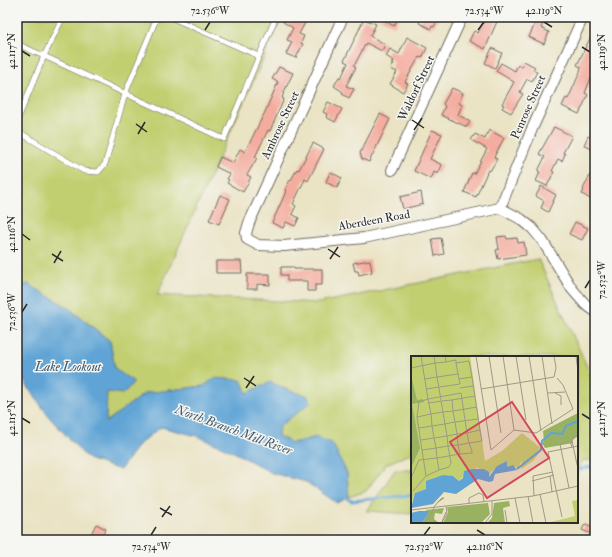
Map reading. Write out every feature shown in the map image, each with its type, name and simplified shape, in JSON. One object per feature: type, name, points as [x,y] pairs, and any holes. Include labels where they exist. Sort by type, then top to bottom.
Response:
[{"type":"street","name":"Ambrose Street","points":[[251,243],[246,237],[249,223],[343,17]]},
{"type":"street","name":"Waldorf Street","points":[[392,170],[462,17]]},
{"type":"street","name":"Penrose Street","points":[[500,208],[532,129],[583,17]]},
{"type":"street","name":"Aberdeen Road","points":[[251,243],[284,246],[364,238],[500,208]]},
{"type":"street","points":[[500,208],[521,219],[532,228],[542,240],[572,289],[585,304],[595,311]]},
{"type":"lane","points":[[17,121],[44,56],[63,17]]},
{"type":"lane","points":[[17,131],[84,171],[98,172],[105,164],[125,94],[157,17]]},
{"type":"lane","points":[[170,17],[259,56]]},
{"type":"lane","points":[[17,44],[224,139],[276,17]]},
{"type":"green space","points":[[17,17],[282,17],[157,295],[319,303],[538,259],[595,384],[595,461],[583,460],[578,472],[578,356],[411,356],[411,453],[386,464],[366,491],[349,497],[347,473],[317,437],[292,443],[278,436],[279,427],[291,391],[270,383],[247,393],[204,386],[145,393],[106,422],[106,392],[115,369],[110,341],[66,306],[28,284],[17,287]]},
{"type":"green space","points":[[395,470],[411,470],[411,514],[367,511]]},
{"type":"water","name":"Lake Lookout","points":[[28,284],[66,306],[110,341],[115,369],[134,382],[123,394],[107,392],[106,422],[145,393],[204,386],[214,378],[241,380],[247,393],[270,382],[291,391],[307,395],[311,402],[279,427],[278,436],[292,443],[317,437],[333,444],[347,473],[349,497],[337,503],[306,482],[272,473],[232,451],[197,436],[161,427],[138,445],[120,470],[88,459],[49,417],[24,381],[17,381],[17,287]]},
{"type":"building","points":[[285,17],[308,17],[299,34],[304,36],[301,43],[303,44],[296,58],[286,54],[292,42],[287,40],[293,28],[283,22]]},
{"type":"building","points":[[378,17],[399,17],[394,26]]},
{"type":"building","points":[[422,17],[433,17],[438,19],[434,27],[432,26],[431,29],[419,23]]},
{"type":"building","points":[[486,17],[499,17],[485,49],[469,41],[474,31],[478,33]]},
{"type":"building","points":[[538,17],[545,19],[541,28],[549,32],[544,44],[529,37]]},
{"type":"building","points":[[364,19],[376,24],[370,36],[385,44],[382,51],[366,43],[346,86],[354,89],[349,98],[342,94],[343,92],[334,86],[339,77],[341,78],[348,63],[344,61]]},
{"type":"building","points":[[595,28],[595,80],[591,78],[585,93],[588,95],[579,114],[562,106],[566,98],[568,99],[580,72],[581,67],[577,65]]},
{"type":"building","points":[[407,37],[427,48],[422,58],[419,57],[405,82],[408,84],[403,92],[390,84],[397,72],[391,69],[394,61],[386,56],[390,49],[399,54]]},
{"type":"building","points":[[492,48],[502,53],[495,68],[485,63]]},
{"type":"building","points":[[524,61],[535,67],[533,70],[537,72],[532,81],[527,79],[520,92],[523,94],[511,113],[502,108],[504,105],[502,104],[514,82],[496,71],[501,63],[515,71],[518,65],[522,67]]},
{"type":"building","points":[[279,67],[293,73],[284,92],[282,98],[284,99],[270,131],[268,130],[255,157],[257,158],[247,175],[251,177],[243,192],[227,183],[229,180],[227,179],[230,174],[216,167],[220,157],[233,163],[240,149],[245,152],[278,82],[272,79]]},
{"type":"building","points":[[452,88],[463,93],[459,103],[462,105],[458,115],[470,121],[467,127],[441,115],[445,106],[443,104]]},
{"type":"building","points":[[328,102],[342,109],[335,122],[326,117],[327,114],[323,112]]},
{"type":"building","points":[[380,114],[390,119],[369,162],[362,159],[360,153]]},
{"type":"building","points":[[554,127],[572,136],[563,153],[565,154],[562,161],[558,159],[552,171],[554,172],[547,186],[536,181],[540,172],[538,171],[545,157],[539,154]]},
{"type":"building","points":[[432,130],[442,134],[430,159],[442,165],[438,174],[434,172],[431,179],[414,171]]},
{"type":"building","points":[[489,130],[504,138],[494,157],[497,159],[490,171],[488,170],[476,197],[464,192],[472,173],[474,174],[487,149],[471,140],[475,134],[485,139]]},
{"type":"building","points":[[588,136],[595,139],[595,151],[584,145]]},
{"type":"building","points":[[313,143],[324,149],[308,181],[305,179],[293,204],[296,206],[292,214],[299,218],[295,226],[286,222],[283,228],[272,223],[290,180],[297,169],[299,170]]},
{"type":"building","points":[[595,166],[595,194],[592,200],[582,194]]},
{"type":"building","points":[[330,172],[342,178],[337,188],[326,182]]},
{"type":"building","points":[[541,186],[556,195],[548,212],[541,208],[544,201],[536,196]]},
{"type":"building","points":[[421,192],[423,204],[403,209],[400,197]]},
{"type":"building","points":[[220,195],[230,199],[219,224],[209,220]]},
{"type":"building","points":[[575,222],[588,228],[582,240],[569,234]]},
{"type":"building","points":[[506,236],[507,239],[517,238],[518,243],[524,242],[526,255],[498,259],[496,250],[499,249],[497,237]]},
{"type":"building","points":[[441,238],[444,254],[435,256],[432,239]]},
{"type":"building","points":[[370,260],[372,272],[359,275],[358,271],[355,271],[353,263]]},
{"type":"building","points":[[216,261],[241,261],[242,273],[216,273]]},
{"type":"building","points":[[281,267],[294,267],[294,269],[322,269],[322,285],[315,285],[315,291],[307,291],[307,281],[287,281],[287,275],[281,275]]},
{"type":"building","points":[[247,274],[270,274],[270,285],[257,284],[257,289],[247,289]]},
{"type":"building","points":[[96,524],[106,529],[99,540],[88,540]]},
{"type":"building","points":[[585,524],[595,528],[595,536],[582,530]]},
{"type":"waterway","name":"North Branch Mill River","points":[[578,470],[595,466]]},
{"type":"waterway","name":"North Branch Mill River","points":[[344,496],[351,501],[411,495]]}]
